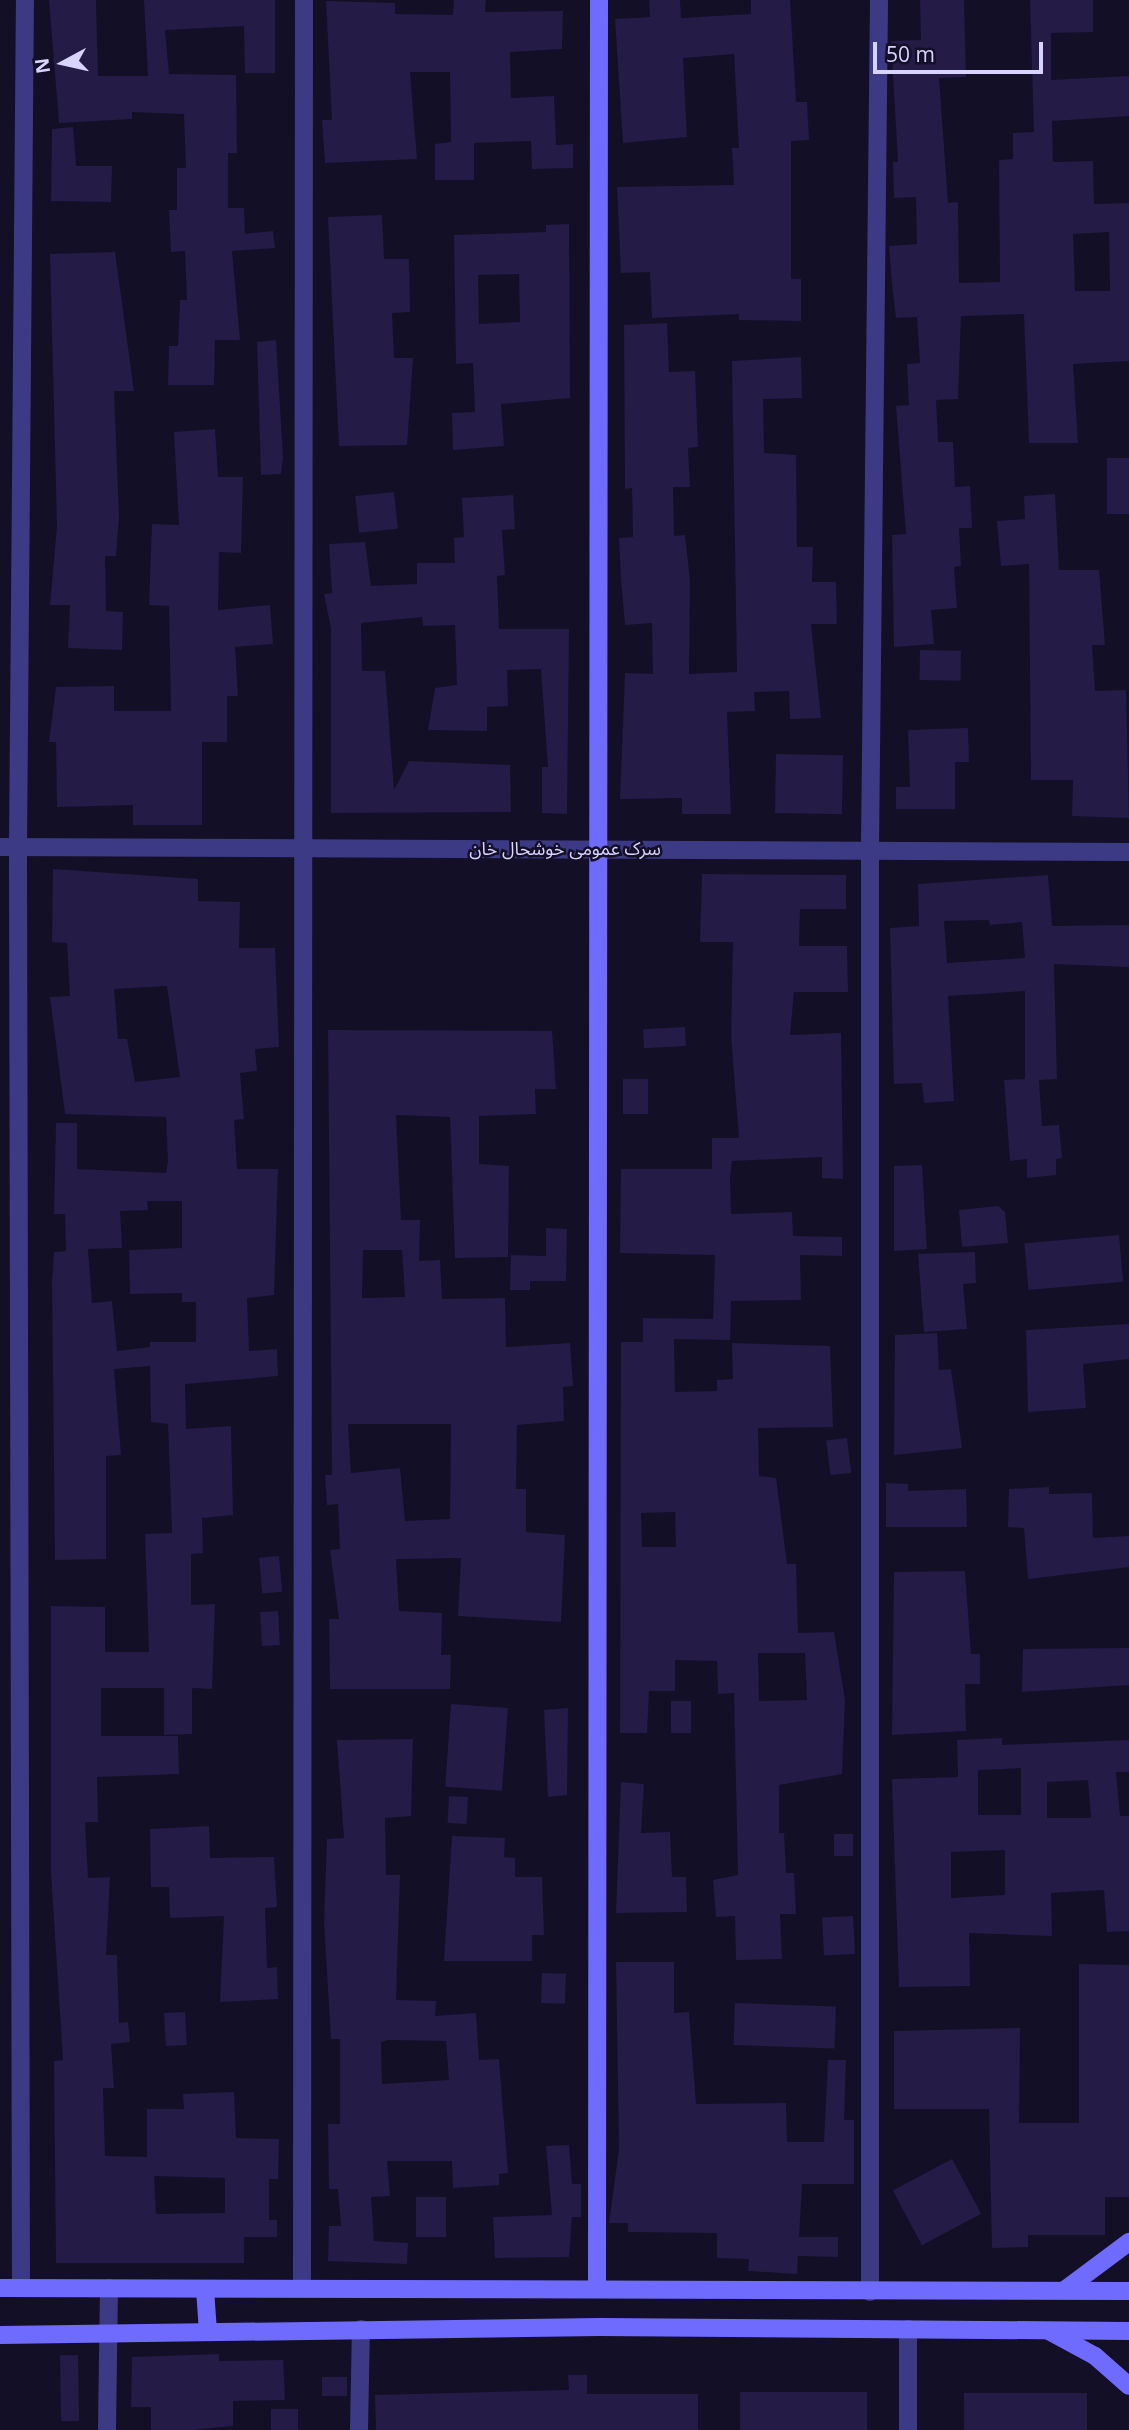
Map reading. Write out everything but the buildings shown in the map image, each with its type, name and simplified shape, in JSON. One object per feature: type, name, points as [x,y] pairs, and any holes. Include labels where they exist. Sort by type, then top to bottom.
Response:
[{"type":"street","points":[[21,2288],[9,847],[25,0]]},
{"type":"street","points":[[302,2288],[304,0]]},
{"type":"street","points":[[597,2289],[596,849],[599,0]]},
{"type":"street","points":[[870,2292],[870,847],[879,0]]},
{"type":"street","name":"سرک عمومی خوشحال خان","points":[[9,847],[870,847],[1129,852]]},
{"type":"street","points":[[1066,2289],[1129,2242]]},
{"type":"street","points":[[0,2288],[1129,2291]]},
{"type":"street","points":[[107,2430],[109,2288]]},
{"type":"street","points":[[205,2289],[208,2332]]},
{"type":"street","points":[[0,2335],[361,2329],[1129,2331]]},
{"type":"street","points":[[359,2430],[361,2329]]},
{"type":"street","points":[[908,2329],[908,2430]]},
{"type":"street","points":[[1046,2329],[1095,2356],[1129,2386]]}]
